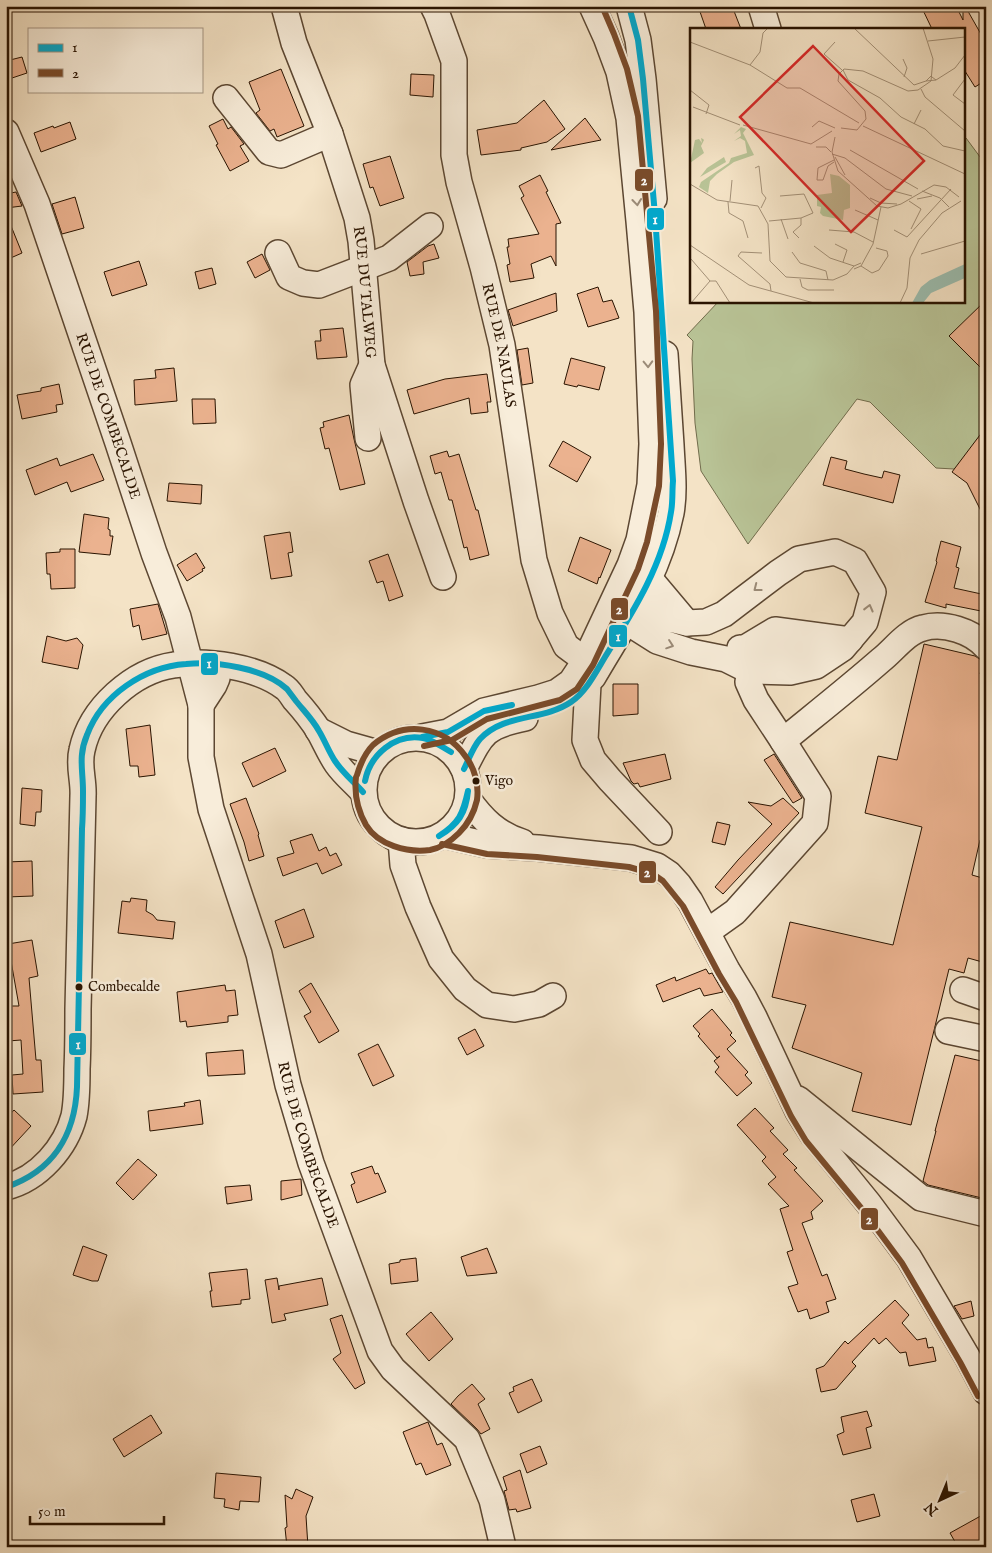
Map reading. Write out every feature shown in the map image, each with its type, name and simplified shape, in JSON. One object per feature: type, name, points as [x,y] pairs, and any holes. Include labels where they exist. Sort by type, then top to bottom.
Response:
[{"type":"street","name":"RUE DU TALWEG","points":[[284,6],[294,43],[330,134],[357,218],[372,365],[443,577]]},
{"type":"street","name":"RUE DE NAULAS","points":[[433,6],[438,14],[454,61],[454,155],[459,182],[483,267],[502,345],[534,560],[550,613],[566,646],[590,672]]},
{"type":"street","points":[[592,6],[619,72],[629,118]]},
{"type":"street","points":[[605,6],[619,33],[629,65],[629,118],[646,312],[652,444],[650,485],[639,540],[630,565],[625,609]]},
{"type":"street","points":[[464,769],[479,740],[493,727],[561,708],[573,701],[625,609],[650,579],[661,550],[671,512],[673,480],[655,215],[643,79],[638,40],[629,6]]},
{"type":"street","points":[[761,6],[768,28]]},
{"type":"street","points":[[226,98],[269,152],[281,154],[330,134]]},
{"type":"street","name":"RUE DE COMBECALDE","points":[[6,132],[37,204],[154,553],[201,672],[201,757],[211,808],[259,954],[288,1085],[311,1164],[380,1351],[393,1369],[467,1439],[492,1500],[504,1547]]},
{"type":"street","points":[[278,253],[289,277],[303,284],[319,285],[389,258],[430,226]]},
{"type":"street","points":[[368,438],[362,385],[372,365]]},
{"type":"street","points":[[835,552],[855,561],[873,592],[865,622],[840,649],[816,666],[790,672],[741,659],[691,652],[657,641],[625,609],[687,623],[706,622],[724,614],[778,572],[799,559],[835,552]]},
{"type":"street","points":[[650,579],[687,623]]},
{"type":"street","points":[[783,741],[912,632],[924,627],[945,626],[966,632],[986,647]]},
{"type":"street","points":[[741,659],[775,630],[840,649]]},
{"type":"street","points":[[707,932],[735,912],[815,823],[818,796],[756,700],[741,659]]},
{"type":"street","points":[[6,1186],[14,1185],[35,1173],[53,1155],[64,1142],[74,1115],[77,1089],[79,931],[84,788],[91,754],[98,737],[108,719],[121,704],[138,691],[156,682],[175,676],[201,672],[251,683],[280,694],[301,707],[318,730],[338,766],[364,792]]},
{"type":"street","points":[[422,737],[439,743],[454,753],[468,778],[468,799],[463,813],[455,825],[444,835],[416,842],[401,840],[386,833],[374,821],[366,806],[365,778],[370,765],[378,753],[390,743],[406,738],[448,732],[484,711],[557,692],[590,672]]},
{"type":"street","points":[[590,672],[585,740],[593,760],[659,832]]},
{"type":"street","points":[[318,730],[346,744],[378,753]]},
{"type":"street","points":[[468,799],[478,814],[494,829],[511,839],[538,848]]},
{"type":"street","points":[[444,835],[488,844],[631,858],[657,866],[680,886],[754,1017],[788,1091],[813,1135],[869,1204],[904,1252],[968,1358],[986,1392]]},
{"type":"street","points":[[401,840],[402,865],[418,907],[441,959],[466,989],[487,1004],[514,1009],[539,1004],[554,996]]},
{"type":"street","points":[[948,1031],[986,1039]]},
{"type":"street","points":[[788,1091],[920,1198],[986,1214]]},
{"type":"street","points":[[941,1313],[986,1359]]},
{"type":"green space","points":[[966,138],[986,165],[986,476],[954,469],[936,468],[870,402],[857,399],[748,544],[701,471],[695,423],[693,341],[687,335],[718,302],[964,302],[964,139]]},
{"type":"building","points":[[698,6],[732,6],[741,28],[706,28]]},
{"type":"building","points":[[921,6],[956,6],[963,20],[963,6],[965,6],[986,43],[986,80],[975,87],[964,70],[964,28],[932,28]]},
{"type":"building","points":[[22,57],[27,73],[6,80],[6,61]]},
{"type":"building","points":[[281,69],[304,126],[277,137],[274,129],[270,131],[256,113],[260,110],[249,82]]},
{"type":"building","points":[[411,74],[434,75],[433,97],[410,95]]},
{"type":"building","points":[[544,100],[565,129],[547,142],[521,148],[521,150],[481,155],[477,130],[517,123]]},
{"type":"building","points":[[585,118],[601,140],[551,150]]},
{"type":"building","points":[[223,119],[228,129],[231,127],[244,144],[240,146],[249,161],[230,171],[216,145],[218,144],[209,126]]},
{"type":"building","points":[[70,122],[76,139],[41,152],[34,133]]},
{"type":"building","points":[[390,156],[404,198],[380,206],[373,187],[370,188],[363,164]]},
{"type":"building","points":[[540,175],[561,223],[556,224],[556,266],[551,256],[531,264],[534,278],[510,282],[507,265],[510,264],[507,247],[509,247],[508,239],[539,234],[521,198],[524,196],[519,186]]},
{"type":"building","points":[[16,192],[22,206],[6,208],[6,194]]},
{"type":"building","points":[[75,197],[84,228],[62,234],[52,204]]},
{"type":"building","points":[[6,216],[22,253],[6,260]]},
{"type":"building","points":[[434,244],[439,258],[423,262],[424,274],[410,276],[407,262],[428,246]]},
{"type":"building","points":[[262,254],[270,270],[255,278],[247,262]]},
{"type":"building","points":[[139,261],[147,285],[112,296],[104,272]]},
{"type":"building","points":[[212,268],[216,284],[199,289],[195,272]]},
{"type":"building","points":[[598,287],[603,302],[612,300],[619,318],[588,327],[577,294]]},
{"type":"building","points":[[556,293],[557,311],[513,326],[508,310]]},
{"type":"building","points":[[986,300],[986,373],[949,336]]},
{"type":"building","points":[[343,328],[347,357],[317,359],[315,341],[321,341],[320,330]]},
{"type":"building","points":[[528,348],[533,383],[522,385],[517,350]]},
{"type":"building","points":[[571,358],[605,367],[599,390],[564,384]]},
{"type":"building","points":[[174,368],[177,401],[135,405],[134,380],[156,378],[155,370]]},
{"type":"building","points":[[487,374],[491,402],[487,402],[488,412],[471,414],[469,398],[414,414],[407,390],[445,379]]},
{"type":"building","points":[[59,384],[63,404],[56,405],[57,412],[22,419],[17,395],[41,391],[41,388]]},
{"type":"building","points":[[192,399],[215,399],[216,423],[193,424]]},
{"type":"building","points":[[349,415],[365,484],[340,490],[329,448],[325,449],[320,428],[324,427],[323,422]]},
{"type":"building","points":[[986,427],[986,521],[967,483],[952,472]]},
{"type":"building","points":[[563,441],[591,457],[577,482],[549,466]]},
{"type":"building","points":[[447,451],[449,457],[459,454],[476,510],[478,510],[489,555],[470,560],[467,547],[464,548],[452,500],[449,500],[441,472],[435,474],[430,456]]},
{"type":"building","points":[[93,454],[104,480],[71,492],[67,482],[35,495],[26,470],[57,458],[60,466]]},
{"type":"building","points":[[831,457],[847,461],[845,469],[864,474],[882,478],[884,471],[900,475],[893,503],[823,485]]},
{"type":"building","points":[[169,483],[202,485],[201,504],[167,501]]},
{"type":"building","points":[[84,514],[109,518],[108,529],[110,530],[110,536],[113,536],[110,555],[79,552]]},
{"type":"building","points":[[290,532],[293,552],[288,553],[292,576],[271,579],[264,536]]},
{"type":"building","points":[[580,537],[611,550],[597,584],[568,571]]},
{"type":"building","points":[[941,541],[961,547],[956,567],[959,568],[954,588],[986,595],[986,612],[946,604],[946,608],[925,602]]},
{"type":"building","points":[[60,549],[75,549],[75,588],[51,589],[50,574],[47,574],[46,553],[60,552]]},
{"type":"building","points":[[196,553],[205,568],[187,581],[177,565]]},
{"type":"building","points":[[388,554],[403,596],[389,601],[383,581],[377,583],[369,561]]},
{"type":"building","points":[[158,604],[167,634],[142,640],[139,625],[133,627],[130,609]]},
{"type":"building","points":[[47,636],[66,641],[77,638],[83,645],[78,669],[42,662]]},
{"type":"building","points":[[924,644],[975,656],[983,661],[980,674],[986,674],[986,842],[980,840],[972,875],[986,879],[986,963],[968,958],[964,973],[949,969],[911,1125],[852,1111],[862,1073],[792,1048],[806,1005],[772,997],[790,922],[893,945],[922,827],[865,813],[878,756],[897,760]]},
{"type":"building","points":[[613,684],[638,684],[638,714],[613,716]]},
{"type":"building","points":[[150,725],[155,775],[139,777],[138,766],[130,766],[126,729]]},
{"type":"building","points":[[275,748],[286,771],[253,787],[242,763]]},
{"type":"building","points":[[665,754],[671,779],[640,787],[638,783],[634,784],[631,781],[623,763]]},
{"type":"building","points":[[774,754],[802,798],[793,803],[764,760]]},
{"type":"building","points":[[22,788],[42,790],[41,812],[36,812],[35,826],[20,824]]},
{"type":"building","points":[[246,798],[259,834],[264,856],[249,861],[230,804]]},
{"type":"building","points":[[783,798],[799,813],[723,894],[715,887],[772,824],[748,802],[771,806]]},
{"type":"building","points":[[717,822],[730,825],[725,845],[712,842]]},
{"type":"building","points":[[312,834],[319,851],[326,847],[330,856],[336,853],[342,865],[322,874],[317,863],[283,876],[277,858],[294,853],[290,841]]},
{"type":"building","points":[[32,861],[33,896],[6,897],[6,862]]},
{"type":"building","points":[[131,898],[147,900],[146,911],[157,920],[175,922],[173,939],[118,933],[122,901],[130,902]]},
{"type":"building","points":[[304,909],[314,937],[284,948],[275,921]]},
{"type":"building","points":[[32,940],[38,976],[29,978],[36,1060],[41,1060],[43,1092],[13,1094],[12,1075],[23,1074],[21,1040],[8,1041],[6,1006],[19,1006],[8,944]]},
{"type":"building","points":[[706,969],[709,974],[712,973],[723,992],[704,996],[700,988],[663,1002],[656,985],[675,977],[676,981]]},
{"type":"building","points":[[311,983],[339,1031],[319,1043],[304,1016],[311,1012],[299,991]]},
{"type":"building","points":[[225,985],[226,991],[235,990],[238,1015],[228,1016],[228,1022],[187,1027],[186,1021],[180,1022],[177,992]]},
{"type":"building","points":[[712,1009],[732,1033],[730,1035],[736,1041],[727,1049],[748,1072],[745,1075],[752,1083],[737,1096],[715,1072],[719,1067],[714,1061],[720,1056],[717,1058],[698,1036],[700,1034],[693,1026]]},
{"type":"building","points":[[475,1029],[484,1046],[467,1055],[458,1038]]},
{"type":"building","points":[[378,1044],[394,1076],[373,1086],[358,1054]]},
{"type":"building","points":[[243,1050],[245,1074],[208,1076],[206,1053]]},
{"type":"building","points":[[955,1055],[986,1062],[986,1199],[928,1185],[923,1181]]},
{"type":"building","points":[[200,1100],[203,1124],[150,1131],[148,1111],[185,1106],[184,1103]]},
{"type":"building","points":[[755,1108],[774,1128],[770,1131],[788,1150],[783,1154],[797,1168],[794,1170],[823,1201],[811,1212],[813,1219],[802,1223],[822,1276],[827,1274],[836,1299],[826,1302],[829,1312],[810,1319],[807,1309],[798,1312],[788,1287],[798,1284],[787,1252],[793,1250],[780,1209],[789,1206],[768,1184],[776,1177],[762,1161],[766,1157],[737,1125]]},
{"type":"building","points":[[14,1110],[31,1126],[6,1153],[6,1119]]},
{"type":"building","points":[[138,1159],[157,1175],[133,1200],[116,1183]]},
{"type":"building","points":[[372,1166],[375,1174],[378,1173],[386,1192],[357,1203],[351,1185],[355,1183],[351,1173]]},
{"type":"building","points":[[301,1179],[302,1195],[281,1200],[281,1181]]},
{"type":"building","points":[[250,1185],[252,1200],[227,1204],[225,1187]]},
{"type":"building","points":[[83,1246],[107,1255],[98,1281],[73,1275]]},
{"type":"building","points":[[487,1248],[497,1273],[467,1276],[461,1257]]},
{"type":"building","points":[[416,1258],[418,1281],[391,1284],[389,1264],[400,1262],[400,1260]]},
{"type":"building","points":[[247,1269],[250,1299],[241,1300],[241,1304],[212,1307],[209,1273]]},
{"type":"building","points":[[277,1278],[279,1290],[279,1286],[322,1278],[328,1305],[284,1314],[286,1320],[272,1323],[265,1280]]},
{"type":"building","points":[[895,1300],[909,1315],[902,1323],[917,1340],[926,1338],[928,1348],[933,1347],[936,1361],[909,1366],[906,1352],[900,1353],[886,1338],[879,1344],[874,1338],[852,1362],[856,1366],[836,1389],[821,1392],[816,1369],[824,1366],[845,1341],[848,1344]]},
{"type":"building","points":[[971,1301],[974,1316],[962,1319],[954,1306]]},
{"type":"building","points":[[431,1312],[453,1339],[429,1361],[406,1334]]},
{"type":"building","points":[[342,1315],[365,1383],[355,1389],[333,1359],[341,1353],[330,1319]]},
{"type":"building","points":[[532,1379],[542,1401],[518,1413],[509,1393],[514,1391],[513,1387]]},
{"type":"building","points":[[472,1384],[485,1399],[478,1404],[490,1429],[481,1434],[451,1404]]},
{"type":"building","points":[[867,1411],[872,1426],[866,1428],[871,1448],[843,1455],[837,1435],[844,1432],[841,1417]]},
{"type":"building","points":[[151,1415],[162,1433],[124,1457],[113,1439]]},
{"type":"building","points":[[428,1422],[437,1445],[442,1443],[451,1465],[426,1475],[421,1463],[416,1465],[403,1432]]},
{"type":"building","points":[[540,1446],[547,1464],[527,1473],[520,1454]]},
{"type":"building","points":[[520,1470],[531,1508],[517,1512],[516,1509],[509,1510],[504,1491],[507,1490],[503,1477]]},
{"type":"building","points":[[216,1473],[261,1477],[259,1502],[240,1501],[239,1510],[224,1507],[225,1499],[214,1498]]},
{"type":"building","points":[[296,1489],[313,1497],[306,1516],[308,1547],[287,1547],[285,1495],[292,1499]]},
{"type":"building","points":[[874,1494],[880,1516],[857,1522],[851,1500]]},
{"type":"building","points":[[986,1513],[986,1539],[972,1547],[958,1547],[950,1533]]},
{"type":"transit line","name":"2","points":[[424,746],[452,740],[487,719],[560,700],[577,689],[593,665],[638,569],[647,542],[659,486],[661,444],[656,311],[638,116],[627,69],[602,6]]},
{"type":"transit line","name":"1","points":[[464,769],[473,749],[480,739],[490,731],[512,721],[560,708],[571,702],[581,693],[594,675],[646,588],[667,532],[672,508],[673,481],[655,215],[643,79],[638,40],[629,6]]},
{"type":"transit line","name":"1","points":[[6,1187],[37,1171],[49,1161],[66,1136],[72,1121],[77,1087],[83,810],[82,756],[87,735],[103,707],[126,686],[140,677],[170,666],[198,663],[225,665],[253,671],[266,676],[287,689],[317,727],[338,765],[363,792]]},
{"type":"transit line","name":"1","points":[[422,737],[448,732],[484,711],[512,705]]},
{"type":"transit line","name":"2","points":[[356,777],[357,801],[366,825],[378,838],[403,849],[430,850],[446,844],[465,826],[477,800],[476,777],[466,757],[457,746],[446,738],[422,730],[410,729],[397,732],[373,745],[363,759],[357,775]]},
{"type":"transit line","name":"1","points":[[365,781],[368,771],[378,755],[385,748],[403,739],[413,737],[427,739],[451,752]]},
{"type":"transit line","name":"1","points":[[439,836],[456,822],[464,806],[468,791]]},
{"type":"transit line","name":"1","points":[[439,836],[460,818],[468,791]]},
{"type":"transit line","name":"2","points":[[442,844],[487,854],[537,857],[629,867],[653,874],[663,881],[683,906],[736,1002],[791,1116],[806,1141],[862,1209],[902,1263],[978,1396]]},
{"type":"place","name":"Vigo","points":[[476,781]]},
{"type":"place","name":"Combecalde","points":[[79,987]]}]
